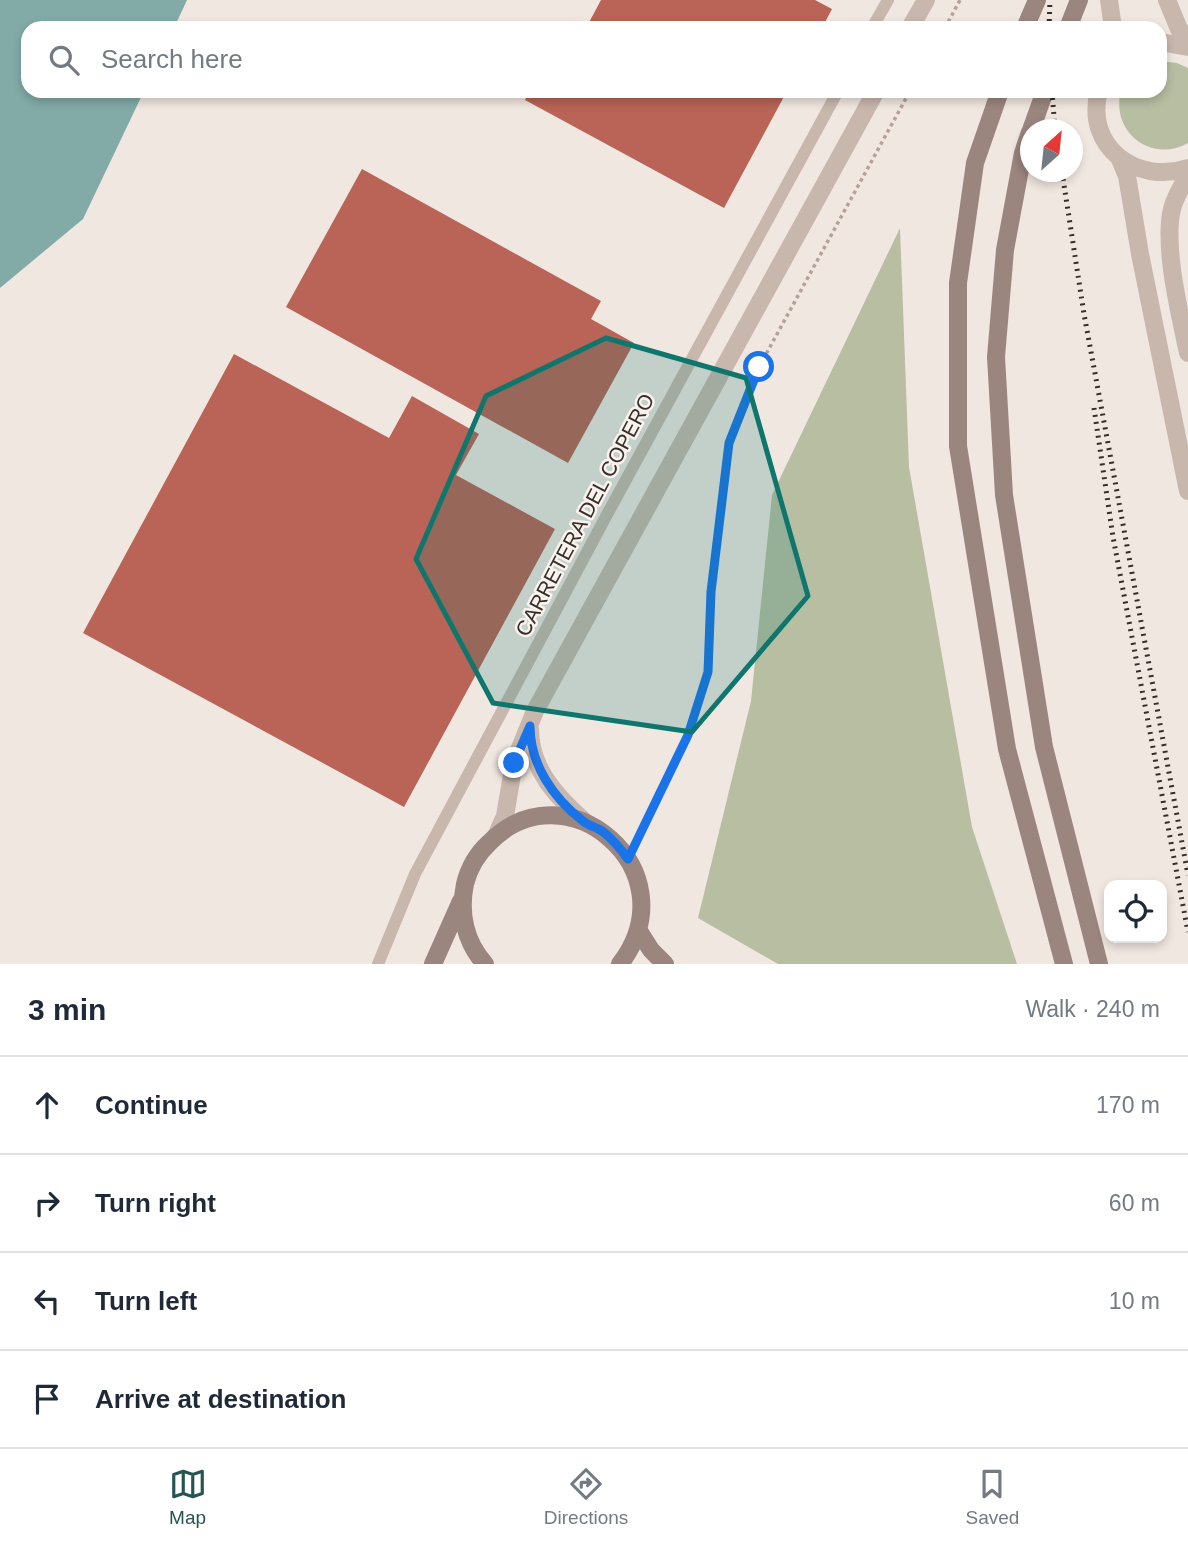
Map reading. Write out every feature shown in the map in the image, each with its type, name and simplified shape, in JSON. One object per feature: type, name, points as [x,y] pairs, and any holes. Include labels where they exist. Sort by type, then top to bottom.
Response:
[{"type":"main road","points":[[1028,21],[1037,0]]},
{"type":"main road","points":[[1072,21],[1079,0]]},
{"type":"main road","points":[[998,98],[975,163],[958,284],[958,446],[1007,748],[1064,964]]},
{"type":"main road","points":[[1035,119],[1043,98]]},
{"type":"main road","points":[[1020,169],[1005,250],[996,357],[1004,495],[1044,747],[1099,964]]},
{"type":"main road","points":[[433,964],[462,898],[468,874],[480,852],[497,834],[517,823],[540,817],[562,817],[584,822],[602,831],[617,844],[628,859],[639,881],[642,907],[639,931],[630,951],[620,964]]},
{"type":"main road","points":[[462,898],[464,927],[475,954],[485,964]]},
{"type":"main road","points":[[639,931],[651,950],[665,964]]},
{"type":"street","points":[[915,21],[926,0]]},
{"type":"street","points":[[1109,0],[1112,21]]},
{"type":"street","points":[[1167,0],[1179,29],[1188,40]]},
{"type":"street","points":[[1167,43],[1188,47]]},
{"type":"street","points":[[497,834],[505,816],[514,763],[530,726],[872,98]]},
{"type":"street","points":[[1098,98],[1097,115],[1101,130],[1108,145],[1119,157],[1135,168],[1154,173],[1174,173],[1188,168]]},
{"type":"street","points":[[1119,157],[1127,176],[1188,491]]},
{"type":"street","points":[[1187,344],[1171,255],[1169,228],[1172,209],[1188,175]]},
{"type":"street","points":[[530,726],[532,751],[545,779],[565,805],[584,822]]},
{"type":"lane","points":[[876,21],[887,0]]},
{"type":"lane","name":"CARRETERA DEL COPERO","points":[[378,964],[415,874],[834,98]]},
{"type":"path","points":[[949,21],[960,0]]},
{"type":"path","points":[[628,859],[688,735],[708,672],[711,592],[729,443],[759,367],[907,98]]},
{"type":"highlighted area","points":[[606,338],[746,378],[808,596],[692,732],[493,703],[416,559],[486,396]]},
{"type":"green space","points":[[1167,62],[1188,68],[1188,143],[1160,149],[1136,140],[1122,119],[1120,98],[1167,98]]},
{"type":"green space","points":[[900,228],[909,467],[972,827],[1017,964],[778,964],[698,918],[751,701],[772,495]]},
{"type":"water","points":[[0,0],[187,0],[177,21],[21,21],[21,98],[141,98],[83,219],[0,288]]},
{"type":"building","points":[[601,0],[815,0],[832,9],[826,21],[590,21]]},
{"type":"building","points":[[526,98],[783,98],[724,208],[525,100]]},
{"type":"building","points":[[362,169],[601,301],[591,319],[634,343],[568,463],[286,307]]},
{"type":"building","points":[[234,354],[389,438],[412,396],[479,434],[456,475],[555,529],[404,807],[83,633]]},
{"type":"railway","points":[[1049,21],[1050,0]]},
{"type":"railway","points":[[1053,98],[1054,119]]},
{"type":"railway","points":[[1064,182],[1084,314],[1188,875]]},
{"type":"railway","points":[[1094,408],[1113,537],[1188,932]]},
{"type":"route","points":[[514,763],[530,726],[532,751],[553,792],[584,822],[602,831],[617,844],[628,859],[688,735],[708,672],[711,592],[729,443],[759,367]]}]
